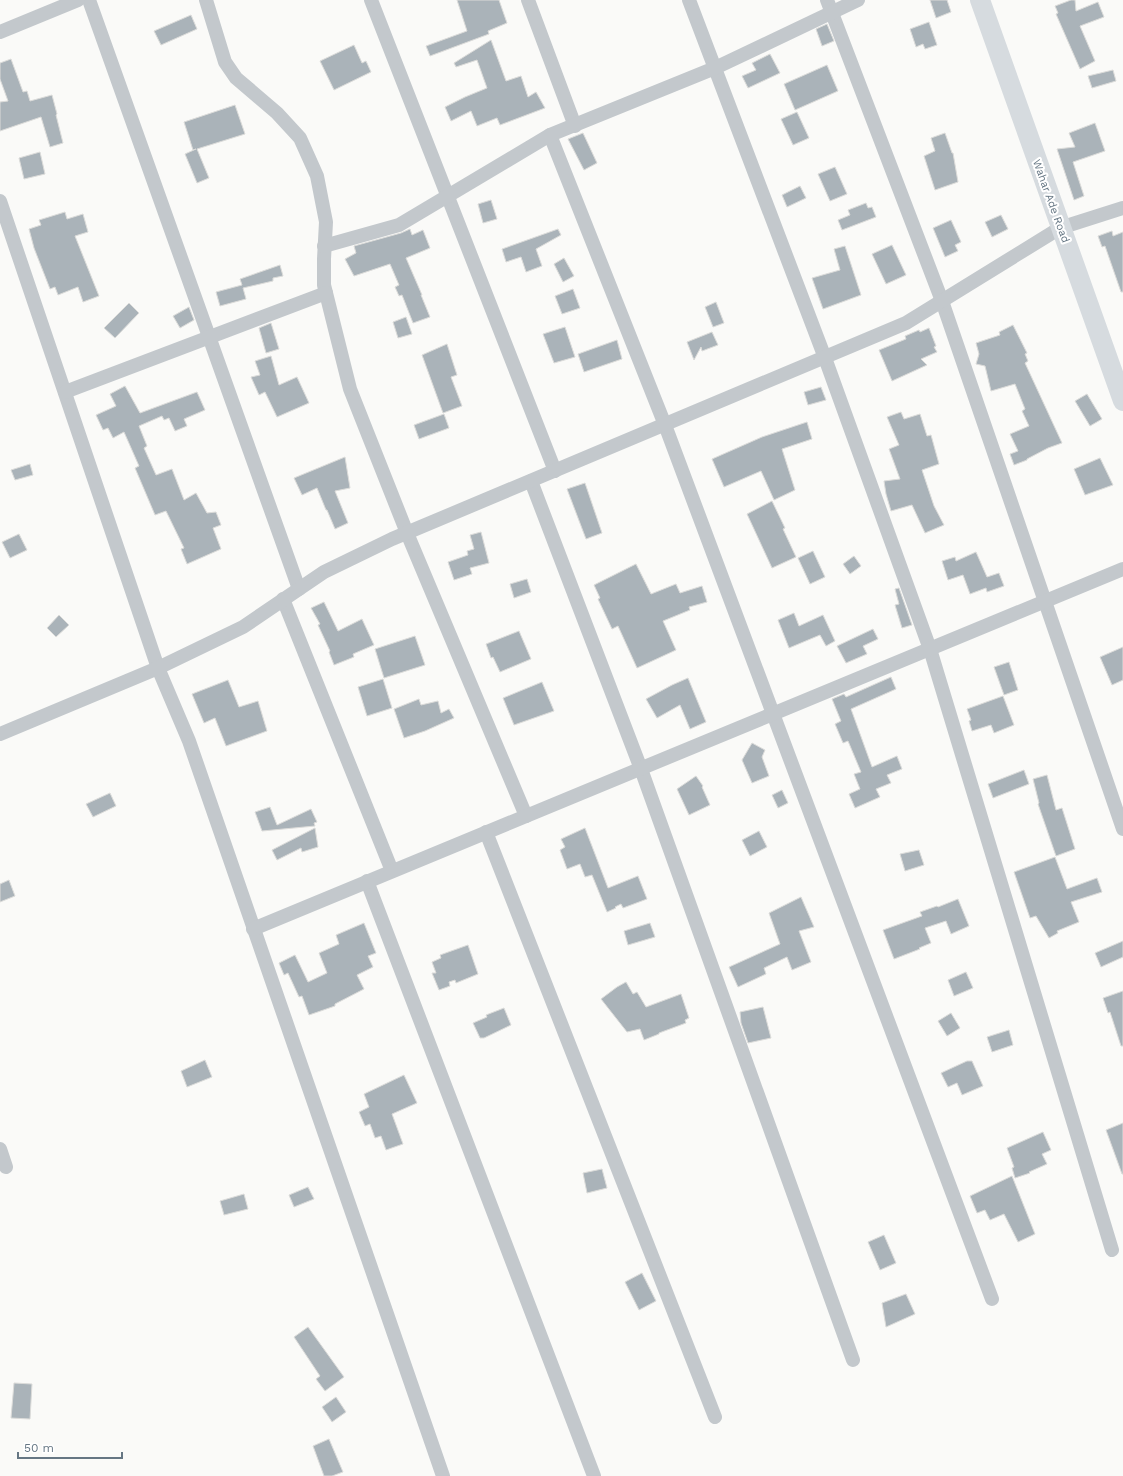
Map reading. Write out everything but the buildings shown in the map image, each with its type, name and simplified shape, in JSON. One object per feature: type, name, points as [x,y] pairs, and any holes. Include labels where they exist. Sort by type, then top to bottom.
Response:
[{"type":"street","points":[[0,32],[78,0]]},
{"type":"street","points":[[89,0],[299,589]]},
{"type":"street","points":[[206,0],[225,62],[236,78],[277,113],[300,138],[317,176],[326,222],[324,246],[324,285],[350,389],[407,533],[526,816]]},
{"type":"street","points":[[371,0],[555,471]]},
{"type":"street","points":[[528,0],[575,126]]},
{"type":"street","points":[[690,0],[825,358],[930,649],[1112,1250]]},
{"type":"street","points":[[324,246],[399,225],[550,135],[715,68],[829,6],[858,0]]},
{"type":"street","name":"Wahar Ade Road","points":[[980,0],[1123,402]]},
{"type":"street","points":[[829,6],[942,301],[1123,829]]},
{"type":"street","points":[[550,135],[665,425],[992,1299]]},
{"type":"street","points":[[0,201],[158,668],[189,741],[443,1476]]},
{"type":"street","points":[[2,728],[158,668],[243,627],[324,572],[407,533],[906,323],[1060,228],[1123,208]]},
{"type":"street","points":[[65,392],[326,293]]},
{"type":"street","points":[[531,481],[640,769],[853,1360]]},
{"type":"street","points":[[253,928],[1123,569]]},
{"type":"street","points":[[284,599],[392,871]]},
{"type":"street","points":[[486,832],[715,1417]]},
{"type":"street","points":[[367,881],[594,1476]]},
{"type":"street","points":[[0,1149],[6,1167]]}]
